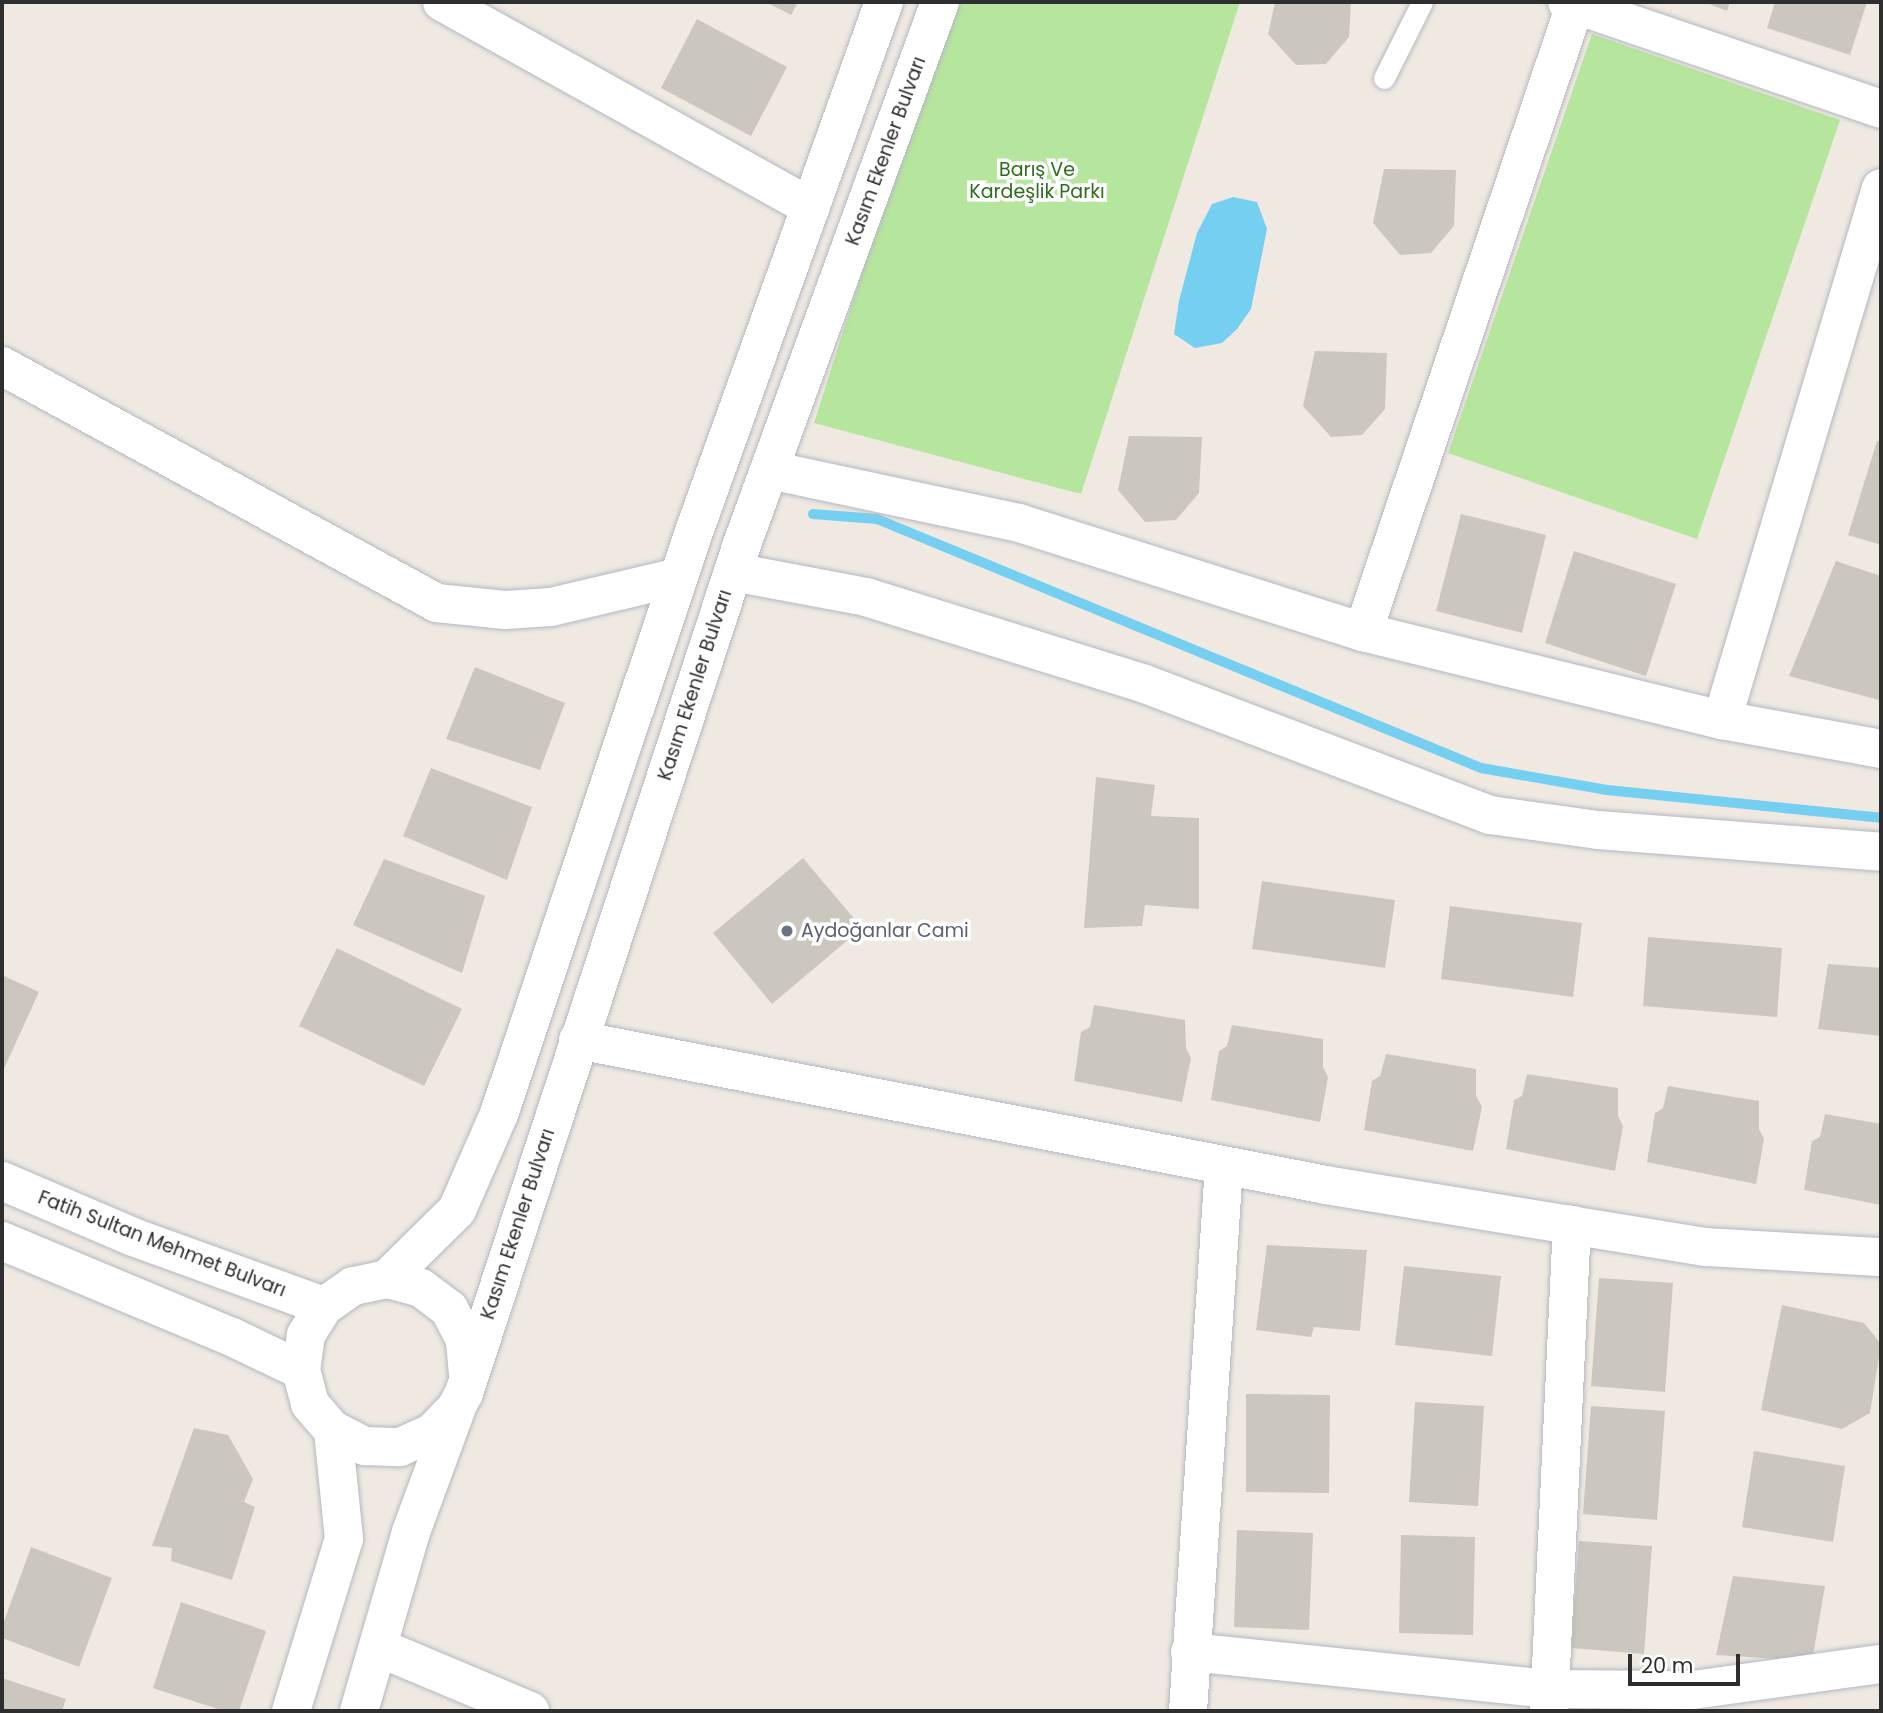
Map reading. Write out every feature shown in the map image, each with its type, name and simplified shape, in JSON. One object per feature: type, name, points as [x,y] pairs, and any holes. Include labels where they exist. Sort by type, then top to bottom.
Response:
[{"type":"street","points":[[387,1279],[457,1210],[499,1114],[679,577],[884,2]]},
{"type":"street","name":"Kasım Ekenler Bulvarı","points":[[359,1711],[380,1648],[411,1532],[462,1392],[733,572],[940,2]]},
{"type":"street","points":[[1363,632],[1572,3],[1881,109]]},
{"type":"street","points":[[461,6],[811,207]]},
{"type":"street","points":[[1722,720],[1881,188]]},
{"type":"street","points":[[2,366],[437,603],[505,610],[551,607],[679,577]]},
{"type":"street","points":[[769,470],[1019,523],[1363,632],[1722,720],[1881,749]]},
{"type":"street","points":[[733,572],[866,597],[1145,684],[1490,815],[1598,830],[1881,852]]},
{"type":"street","points":[[578,1040],[1224,1166],[1572,1225],[1706,1247],[1881,1257]]},
{"type":"street","points":[[1188,1711],[1224,1166]]},
{"type":"street","name":"Fatih Sultan Mehmet Bulvarı","points":[[2,1181],[133,1237],[324,1306]]},
{"type":"street","points":[[1550,1700],[1572,1225]]},
{"type":"street","points":[[2,1241],[232,1337],[301,1370]]},
{"type":"street","points":[[387,1279],[421,1288],[449,1309],[465,1340],[462,1392],[432,1433],[400,1447],[365,1446],[333,1430],[310,1404],[301,1370],[306,1335],[324,1306],[353,1286],[387,1279]]},
{"type":"street","points":[[291,1711],[344,1539],[333,1430]]},
{"type":"street","points":[[380,1648],[530,1711]]},
{"type":"street","points":[[1190,1652],[1550,1700],[1700,1700],[1881,1664]]},
{"type":"lane","points":[[1384,78],[1422,2]]},
{"type":"green space","name":"Barış Ve Kardeşlik Parkı","points":[[948,2],[1240,2],[1081,494],[814,423]]},
{"type":"green space","points":[[1592,34],[1840,120],[1697,539],[1448,453]]},
{"type":"water","points":[[1233,197],[1257,202],[1267,229],[1251,309],[1237,329],[1222,343],[1195,348],[1174,334],[1179,301],[1197,233],[1212,204]]},
{"type":"building","points":[[766,2],[798,2],[791,15]]},
{"type":"building","points":[[1275,2],[1351,2],[1349,37],[1326,64],[1296,65],[1268,34]]},
{"type":"building","points":[[1704,2],[1730,2],[1727,11]]},
{"type":"building","points":[[1775,2],[1867,2],[1850,55],[1767,28]]},
{"type":"building","points":[[697,19],[787,67],[751,136],[661,88]]},
{"type":"building","points":[[1384,169],[1456,170],[1454,226],[1431,253],[1400,255],[1373,223]]},
{"type":"building","points":[[1315,351],[1387,353],[1385,409],[1362,435],[1331,437],[1303,406]]},
{"type":"building","points":[[1129,436],[1202,437],[1199,493],[1176,520],[1145,522],[1118,490]]},
{"type":"building","points":[[1877,441],[1881,442],[1881,545],[1848,535]]},
{"type":"building","points":[[1461,514],[1546,535],[1522,633],[1436,611]]},
{"type":"building","points":[[1574,551],[1676,584],[1646,676],[1545,643]]},
{"type":"building","points":[[1836,561],[1881,576],[1879,700],[1789,676]]},
{"type":"building","points":[[475,667],[565,703],[540,770],[446,739]]},
{"type":"building","points":[[431,768],[532,807],[507,880],[403,836]]},
{"type":"building","points":[[1096,777],[1155,785],[1151,816],[1199,818],[1199,909],[1145,905],[1142,926],[1084,928]]},
{"type":"building","name":"Aydoğanlar Cami","points":[[803,858],[862,928],[772,1004],[713,933]]},
{"type":"building","points":[[384,859],[485,896],[462,973],[353,925]]},
{"type":"building","points":[[1262,881],[1395,900],[1385,968],[1252,949]]},
{"type":"building","points":[[1450,906],[1582,923],[1573,997],[1441,979]]},
{"type":"building","points":[[1648,937],[1782,948],[1777,1017],[1643,1006]]},
{"type":"building","points":[[337,948],[462,1009],[424,1086],[299,1026]]},
{"type":"building","points":[[1828,964],[1881,968],[1881,1036],[1818,1029]]},
{"type":"building","points":[[2,975],[39,992],[2,1073]]},
{"type":"building","points":[[1094,1005],[1185,1020],[1186,1048],[1191,1058],[1182,1102],[1074,1081],[1081,1032],[1090,1027]]},
{"type":"building","points":[[1232,1025],[1323,1039],[1323,1067],[1328,1077],[1320,1122],[1211,1100],[1219,1051],[1227,1046]]},
{"type":"building","points":[[1386,1054],[1476,1069],[1476,1096],[1482,1107],[1473,1151],[1364,1130],[1372,1081],[1380,1076]]},
{"type":"building","points":[[1527,1074],[1618,1088],[1618,1116],[1623,1126],[1615,1171],[1506,1149],[1514,1100],[1522,1096]]},
{"type":"building","points":[[1668,1086],[1759,1101],[1759,1129],[1764,1139],[1756,1184],[1647,1162],[1655,1113],[1663,1108]]},
{"type":"building","points":[[1825,1114],[1881,1124],[1881,1205],[1804,1190],[1812,1141],[1820,1137]]},
{"type":"building","points":[[1267,1245],[1367,1250],[1360,1331],[1314,1327],[1311,1337],[1256,1330]]},
{"type":"building","points":[[1404,1266],[1501,1276],[1492,1356],[1395,1345]]},
{"type":"building","points":[[1599,1278],[1673,1283],[1665,1392],[1591,1386]]},
{"type":"building","points":[[1782,1305],[1864,1323],[1881,1344],[1870,1413],[1842,1429],[1761,1410]]},
{"type":"building","points":[[1246,1394],[1330,1395],[1329,1493],[1246,1492]]},
{"type":"building","points":[[1415,1402],[1484,1406],[1478,1506],[1409,1502]]},
{"type":"building","points":[[1591,1406],[1665,1411],[1657,1520],[1583,1514]]},
{"type":"building","points":[[194,1428],[228,1435],[253,1479],[244,1502],[255,1507],[232,1580],[171,1561],[172,1548],[152,1546]]},
{"type":"building","points":[[1754,1451],[1845,1466],[1833,1542],[1742,1527]]},
{"type":"building","points":[[1237,1530],[1313,1533],[1309,1630],[1234,1627]]},
{"type":"building","points":[[1401,1535],[1475,1537],[1473,1635],[1399,1633]]},
{"type":"building","points":[[1579,1541],[1652,1546],[1644,1654],[1571,1648]]},
{"type":"building","points":[[31,1547],[112,1578],[79,1667],[2,1638],[2,1627]]},
{"type":"building","points":[[1733,1576],[1825,1586],[1812,1661],[1716,1655]]},
{"type":"building","points":[[181,1602],[266,1631],[239,1711],[224,1711],[153,1688]]},
{"type":"building","points":[[2,1678],[66,1699],[62,1711],[2,1711]]},
{"type":"waterway","points":[[813,514],[877,519],[1481,768],[1607,790],[1881,818]]},
{"type":"place","name":"Aydoğanlar Cami","points":[[787,931]]}]
